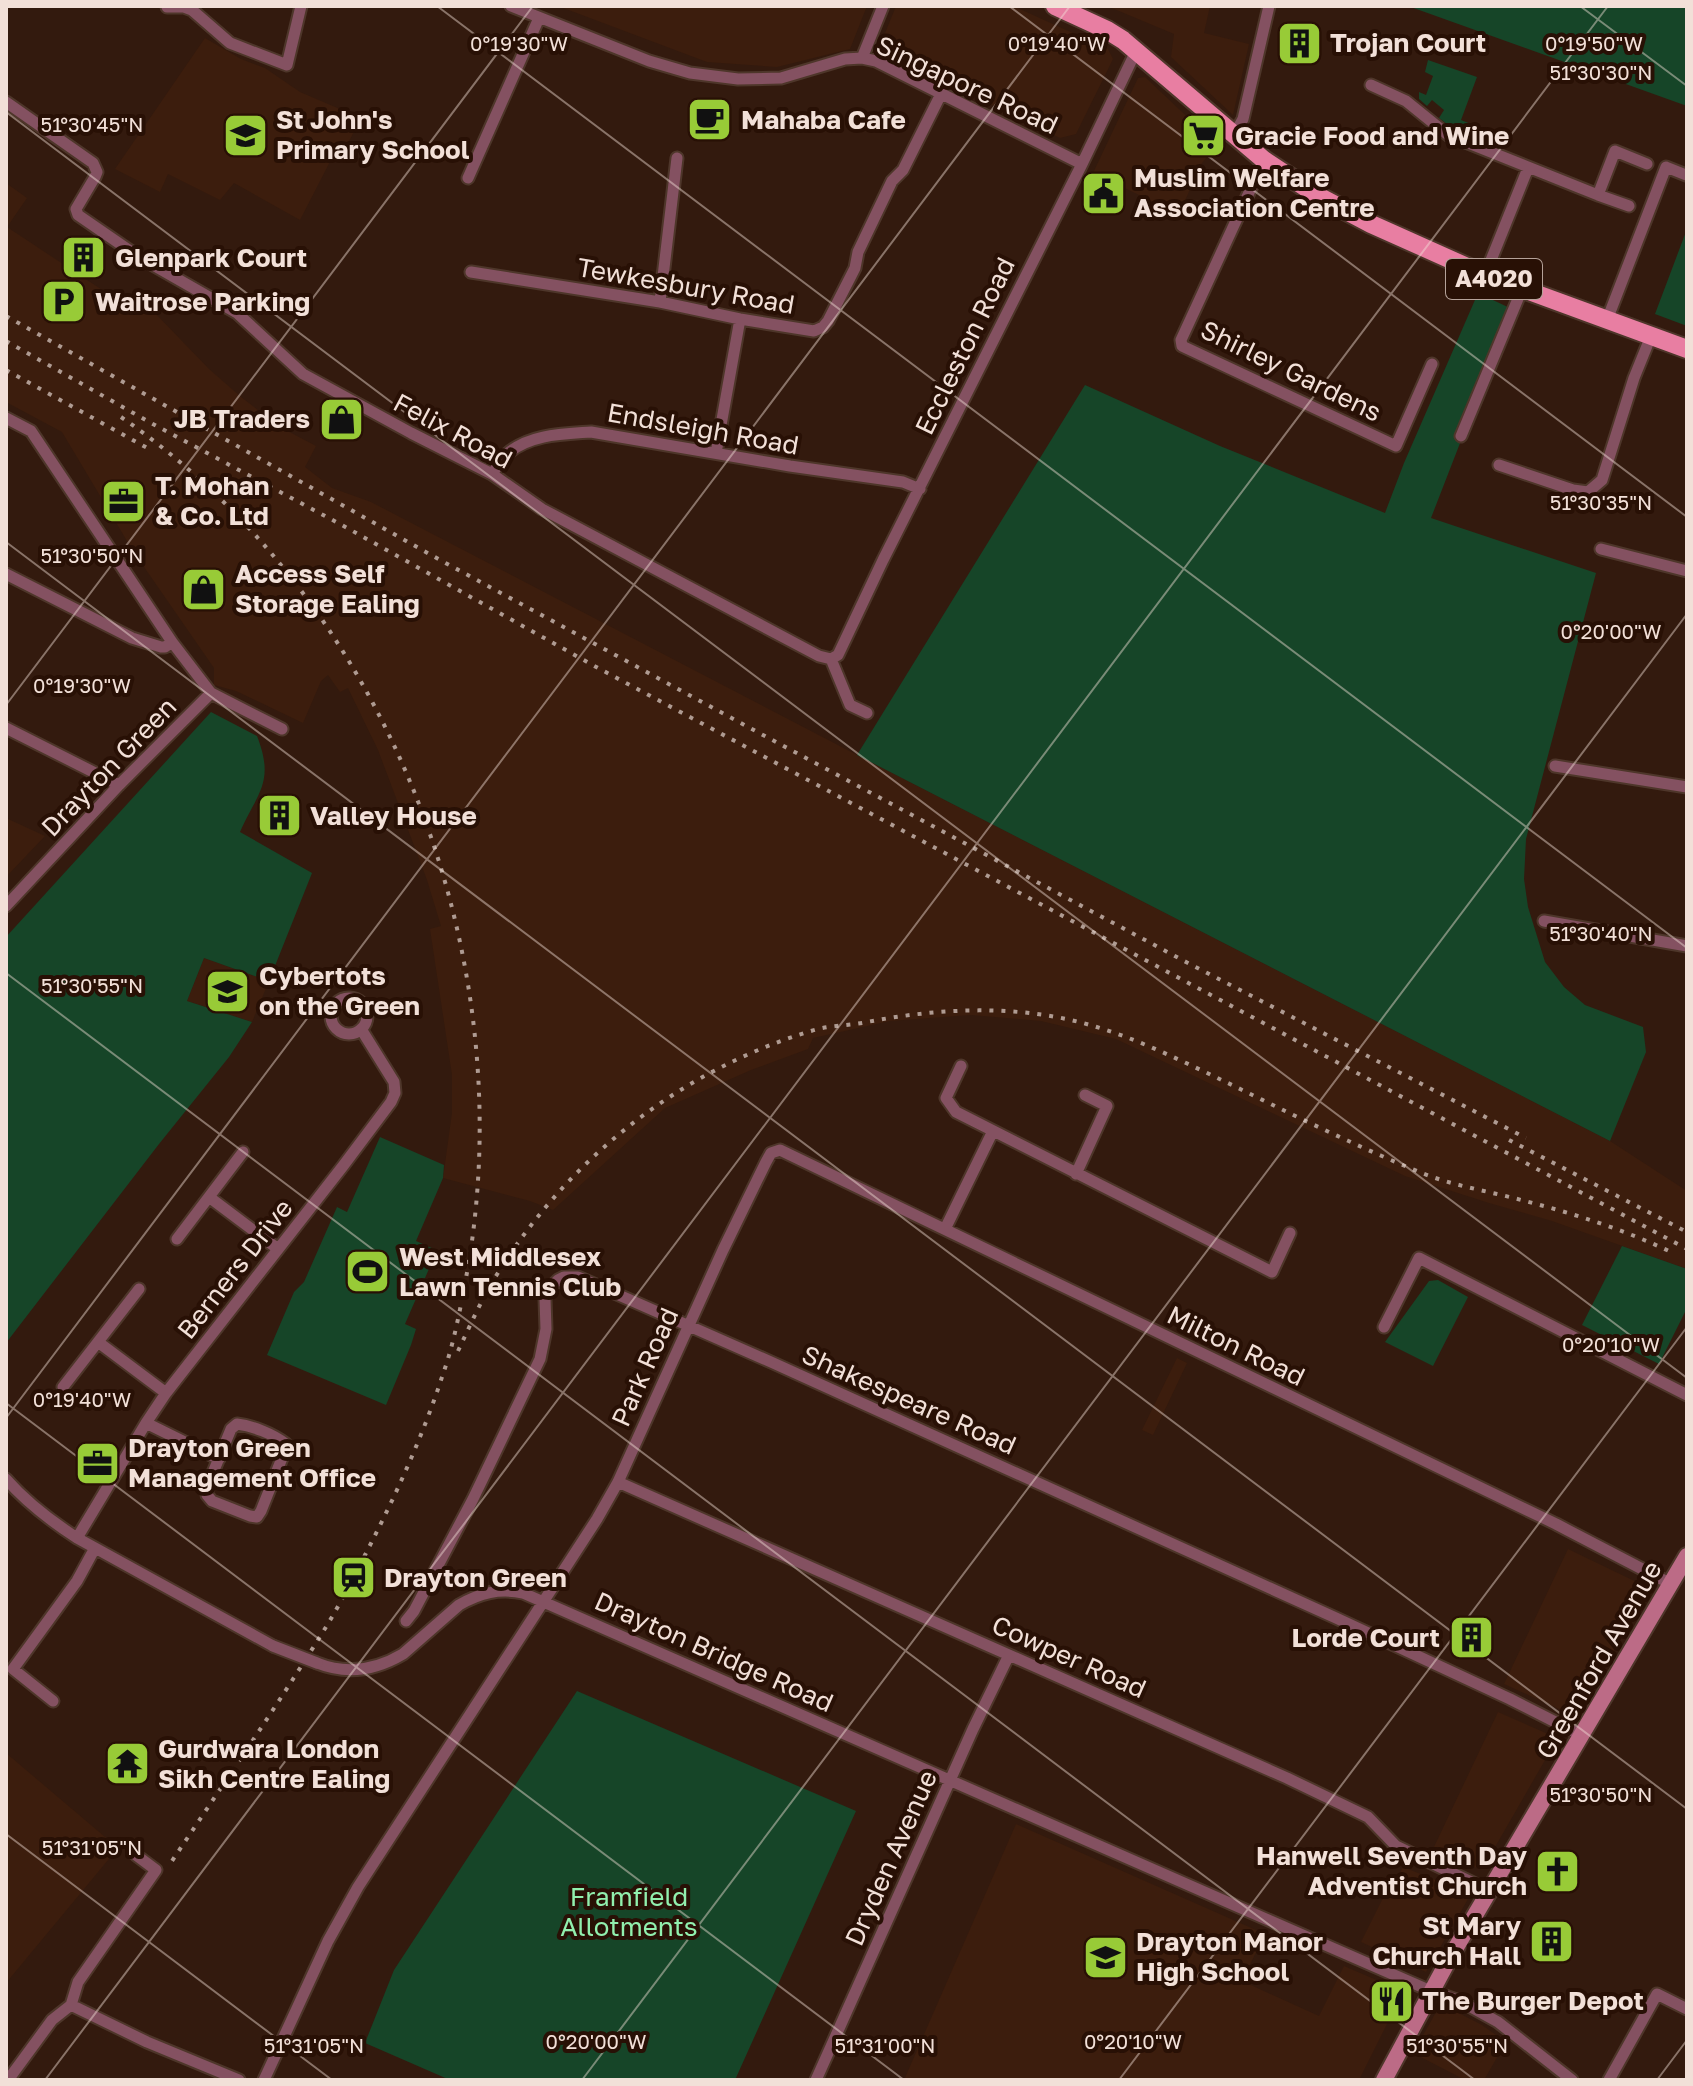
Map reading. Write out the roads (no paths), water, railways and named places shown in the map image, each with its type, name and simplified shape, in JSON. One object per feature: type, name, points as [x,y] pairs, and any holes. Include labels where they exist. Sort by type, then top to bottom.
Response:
[{"type":"main road","name":"A4020","points":[[1055,6],[1107,30],[1137,49],[1264,160],[1320,197],[1371,224],[1485,275],[1687,349]]},
{"type":"street","points":[[167,7],[192,10],[230,43],[287,65],[301,6]]},
{"type":"street","name":"Singapore Road","points":[[511,6],[649,61],[700,74],[738,79],[781,78],[845,59],[876,61],[1082,164]]},
{"type":"street","points":[[862,58],[883,6]]},
{"type":"street","points":[[1234,135],[1243,119],[1269,6]]},
{"type":"street","points":[[468,178],[539,18]]},
{"type":"street","name":"Eccleston Road","points":[[831,659],[838,655],[1137,49]]},
{"type":"street","points":[[1371,85],[1406,101],[1448,135],[1629,206]]},
{"type":"street","name":"Tewkesbury Road","points":[[471,272],[660,302],[814,331],[828,321],[855,268],[858,252],[892,181],[903,170],[941,94]]},
{"type":"street","name":"Felix Road","points":[[6,102],[93,163],[95,177],[76,209],[78,215],[139,257],[237,313],[303,374],[492,474],[542,509],[819,656],[831,659]]},
{"type":"street","points":[[1598,195],[1615,151],[1647,164]]},
{"type":"street","points":[[660,302],[677,158]]},
{"type":"street","name":"Shirley Gardens","points":[[1264,160],[1181,340],[1182,346],[1396,446],[1432,364]]},
{"type":"street","points":[[1607,320],[1666,167],[1686,175]]},
{"type":"street","points":[[1485,275],[1528,168]]},
{"type":"street","points":[[1461,436],[1522,289]]},
{"type":"street","points":[[716,453],[740,319]]},
{"type":"street","points":[[1499,465],[1573,490],[1588,492],[1602,480],[1634,378],[1651,336]]},
{"type":"street","points":[[6,418],[31,431],[172,642],[211,693],[282,729]]},
{"type":"street","name":"Endsleigh Road","points":[[492,474],[508,453],[539,438],[591,432],[903,482],[920,489]]},
{"type":"street","points":[[1601,549],[1687,571]]},
{"type":"street","points":[[6,574],[132,638],[161,647],[172,642]]},
{"type":"street","points":[[831,659],[850,705],[867,713]]},
{"type":"street","name":"Drayton Green","points":[[6,906],[119,785],[211,693]]},
{"type":"street","points":[[6,728],[119,785]]},
{"type":"street","points":[[1555,766],[1687,787]]},
{"type":"street","points":[[1544,921],[1687,946]]},
{"type":"street","name":"Berners Drive","points":[[77,1538],[166,1393],[391,1102],[395,1093],[394,1082],[361,1029]]},
{"type":"street","points":[[961,1066],[946,1098],[956,1112],[1076,1174],[1272,1272],[1290,1233]]},
{"type":"street","points":[[1076,1174],[1107,1106],[1085,1095]]},
{"type":"street","points":[[945,1229],[993,1131]]},
{"type":"street","name":"Milton Road","points":[[780,1150],[1556,1524],[1671,1584]]},
{"type":"street","name":"Park Road","points":[[264,2080],[328,1941],[358,1887],[618,1482],[766,1162],[771,1153],[780,1150]]},
{"type":"street","points":[[177,1239],[243,1152]]},
{"type":"street","points":[[209,1197],[278,1249]]},
{"type":"street","points":[[1384,1327],[1419,1258],[1687,1395]]},
{"type":"street","name":"Shakespeare Road","points":[[406,1621],[457,1530],[540,1359],[546,1329],[545,1299],[552,1285],[564,1277],[578,1277],[1349,1624],[1583,1736]]},
{"type":"street","points":[[63,1387],[139,1289]]},
{"type":"street","points":[[98,1342],[166,1393]]},
{"type":"street","points":[[146,1423],[219,1459]]},
{"type":"street","points":[[237,1424],[286,1444],[257,1517],[212,1501],[207,1495],[207,1487],[219,1459],[231,1429],[237,1424]]},
{"type":"street","name":"Drayton Bridge Road","points":[[6,1479],[12,1492],[77,1538],[273,1646],[336,1669],[367,1669],[392,1660],[459,1605],[481,1594],[515,1592],[543,1601],[1431,1991],[1460,2001],[1498,2022],[1572,2080]]},
{"type":"street","name":"Cowper Road","points":[[618,1482],[1328,1797],[1368,1817],[1396,1846],[1490,1891]]},
{"type":"street","points":[[53,1701],[13,1669],[77,1581],[95,1548]]},
{"type":"street","name":"Greenford Avenue","points":[[1384,2080],[1431,1991],[1687,1556]]},
{"type":"street","name":"Dryden Avenue","points":[[816,2080],[1009,1655]]},
{"type":"street","points":[[8,2080],[52,2020],[71,2005],[78,1982],[156,1870],[136,1855]]},
{"type":"street","points":[[1609,2080],[1657,1994],[1687,2009]]},
{"type":"street","points":[[71,2005],[147,2042],[239,2080]]},
{"type":"railway","points":[[6,316],[440,560],[750,728],[1186,962],[1526,1138]]},
{"type":"railway","points":[[6,341],[598,668],[1687,1249]]},
{"type":"railway","points":[[6,370],[149,449]]},
{"type":"railway","points":[[121,417],[215,494],[297,585],[364,687],[416,798],[454,915],[475,1035],[479,1157],[466,1278],[447,1362],[435,1397],[408,1466],[331,1618],[172,1861]]},
{"type":"railway","points":[[458,1351],[496,1276],[557,1194],[631,1125],[672,1095],[763,1048],[811,1031],[950,1011],[1007,1011],[1063,1018],[1126,1037],[1417,1171],[1581,1217],[1671,1252]]},
{"type":"railway","points":[[1509,1140],[1687,1232]]},
{"type":"place","name":"Trojan Court","points":[[1299,43]]},
{"type":"place","name":"Mahaba Cafe","points":[[710,120]]},
{"type":"place","name":"St John's Primary School","points":[[245,135]]},
{"type":"place","name":"Gracie Food and Wine","points":[[1204,136]]},
{"type":"place","name":"Muslim Welfare Association Centre","points":[[1103,193]]},
{"type":"place","name":"Glenpark Court","points":[[84,258]]},
{"type":"place","name":"Waitrose Parking","points":[[64,302]]},
{"type":"place","name":"JB Traders","points":[[341,419]]},
{"type":"place","name":"T. Mohan & Co. Ltd","points":[[124,501]]},
{"type":"place","name":"Access Self Storage Ealing","points":[[204,589]]},
{"type":"place","name":"Valley House","points":[[279,816]]},
{"type":"place","name":"Cybertots on the Green","points":[[228,991]]},
{"type":"place","name":"West Middlesex Lawn Tennis Club","points":[[368,1272]]},
{"type":"place","name":"Drayton Green Management Office","points":[[97,1463]]},
{"type":"place","name":"Drayton Green","points":[[353,1578]]},
{"type":"place","name":"Lorde Court","points":[[1471,1638]]},
{"type":"place","name":"Gurdwara London Sikh Centre Ealing","points":[[127,1764]]},
{"type":"place","name":"Hanwell Seventh Day Adventist Church","points":[[1558,1871]]},
{"type":"place","name":"St Mary Church Hall","points":[[1552,1941]]},
{"type":"place","name":"Drayton Manor High School","points":[[1105,1957]]},
{"type":"place","name":"The Burger Depot","points":[[1391,2001]]},
{"type":"park label","name":"Framfield Allotments","points":[[629,1912]]}]
